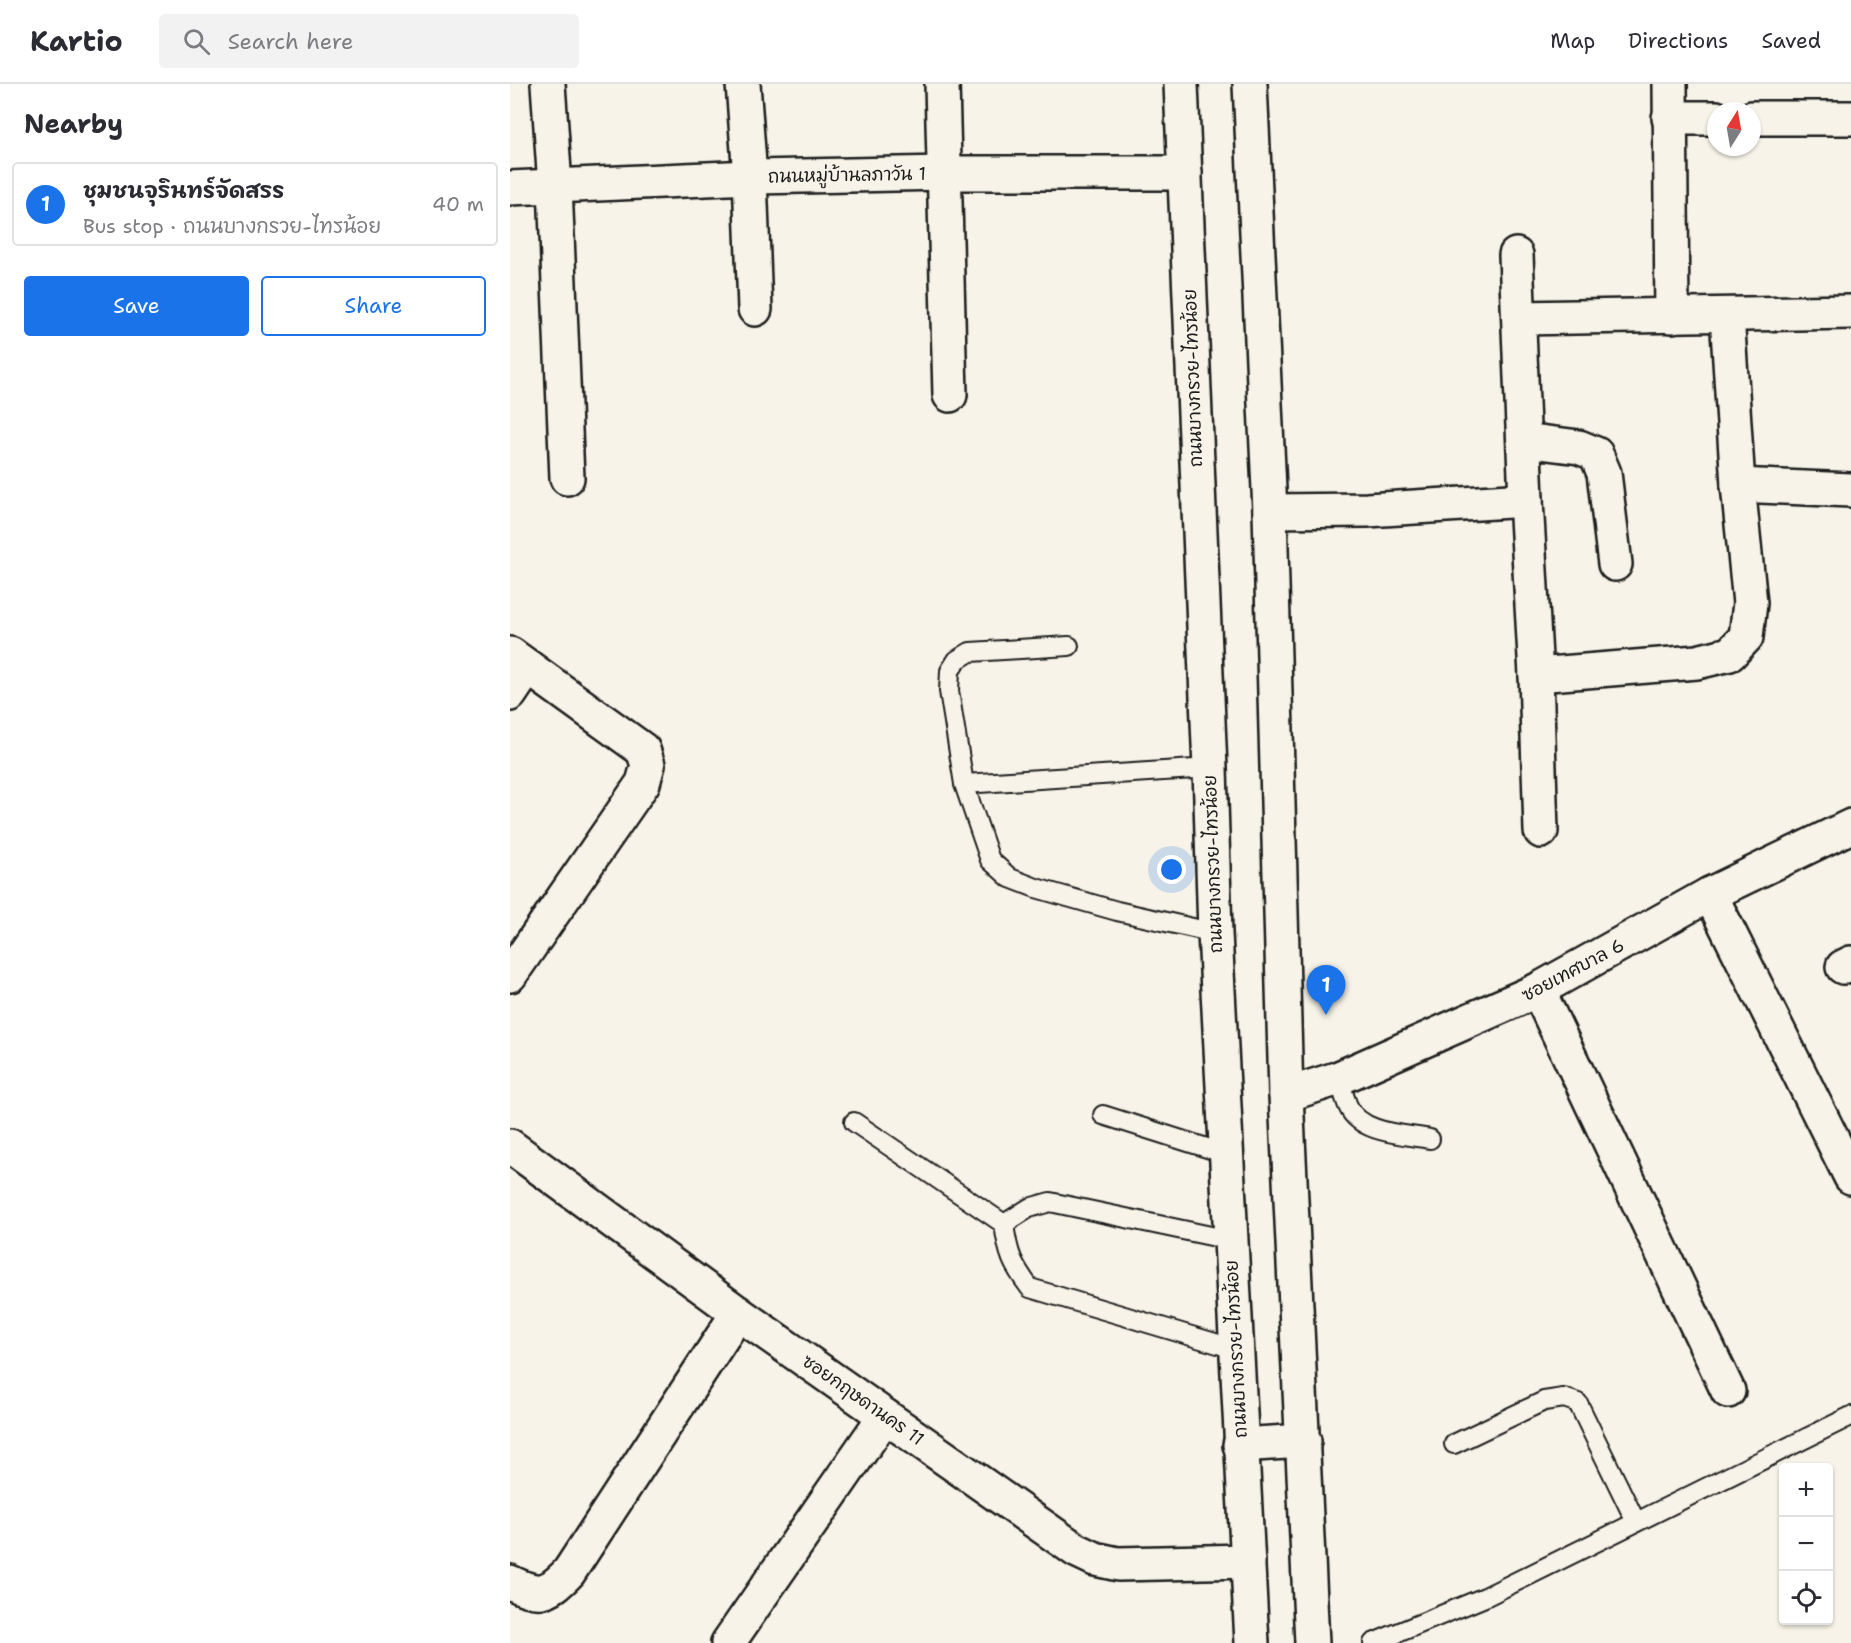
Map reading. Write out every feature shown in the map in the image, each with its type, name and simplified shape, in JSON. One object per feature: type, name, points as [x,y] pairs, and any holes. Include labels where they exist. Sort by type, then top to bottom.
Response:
[{"type":"street","points":[[548,84],[555,186],[567,478]]},
{"type":"street","points":[[743,84],[750,177],[755,309]]},
{"type":"street","points":[[942,84],[950,395]]},
{"type":"street","name":"ถนนบางกรวย-ไทรน้อย","points":[[1180,84],[1210,768],[1215,933],[1252,1643]]},
{"type":"street","points":[[1250,84],[1270,511],[1286,1095],[1312,1643]]},
{"type":"street","points":[[1670,84],[1672,316]]},
{"type":"street","points":[[1669,118],[1707,118]]},
{"type":"street","points":[[1761,118],[1851,118]]},
{"type":"street","name":"ถนนหมู่บ้านลภาวัน 1","points":[[510,188],[750,177],[1185,172]]},
{"type":"street","points":[[1516,255],[1541,831]]},
{"type":"street","points":[[1520,318],[1851,312]]},
{"type":"street","points":[[1536,675],[1697,662],[1730,654],[1746,637],[1750,603],[1738,485],[1726,315]]},
{"type":"street","points":[[1524,440],[1579,447],[1596,454],[1604,473],[1616,564]]},
{"type":"street","points":[[1738,485],[1851,490]]},
{"type":"street","points":[[1270,511],[1366,510],[1526,500]]},
{"type":"street","points":[[510,694],[519,660],[643,750],[648,765],[643,783],[510,975]]},
{"type":"street","name":"ซอยเทศบาล 6","points":[[1286,1095],[1339,1078],[1538,990],[1710,894],[1851,826]]},
{"type":"street","points":[[1710,894],[1851,1177]]},
{"type":"street","points":[[1538,990],[1728,1391]]},
{"type":"street","name":"ซอยกฤษดานคร 11","points":[[510,1146],[738,1313],[1076,1550],[1095,1559],[1118,1564],[1248,1561]]},
{"type":"street","points":[[510,1582],[535,1592],[554,1588],[569,1572],[738,1313]]},
{"type":"street","points":[[728,1643],[885,1416]]},
{"type":"street","points":[[1240,1445],[1304,1441]]},
{"type":"lane","points":[[1069,646],[970,652],[957,660],[950,671],[949,691],[964,784],[990,860],[1010,878],[1036,888],[1117,911],[1215,933]]},
{"type":"lane","points":[[964,784],[1210,768]]},
{"type":"lane","points":[[1339,1078],[1348,1108],[1359,1121],[1377,1129],[1430,1139]]},
{"type":"lane","points":[[1103,1115],[1226,1154]]},
{"type":"lane","points":[[854,1122],[1004,1224],[1008,1252],[1016,1269],[1030,1288],[1235,1349]]},
{"type":"lane","points":[[1004,1224],[1029,1208],[1050,1202],[1230,1240]]},
{"type":"lane","points":[[1454,1444],[1544,1401],[1564,1398],[1578,1403],[1636,1522]]},
{"type":"lane","points":[[1374,1643],[1485,1598],[1851,1416]]},
{"type":"place","name":"ชุมชนจุรินทร์จัดสรร","points":[[1326,1015]]}]
